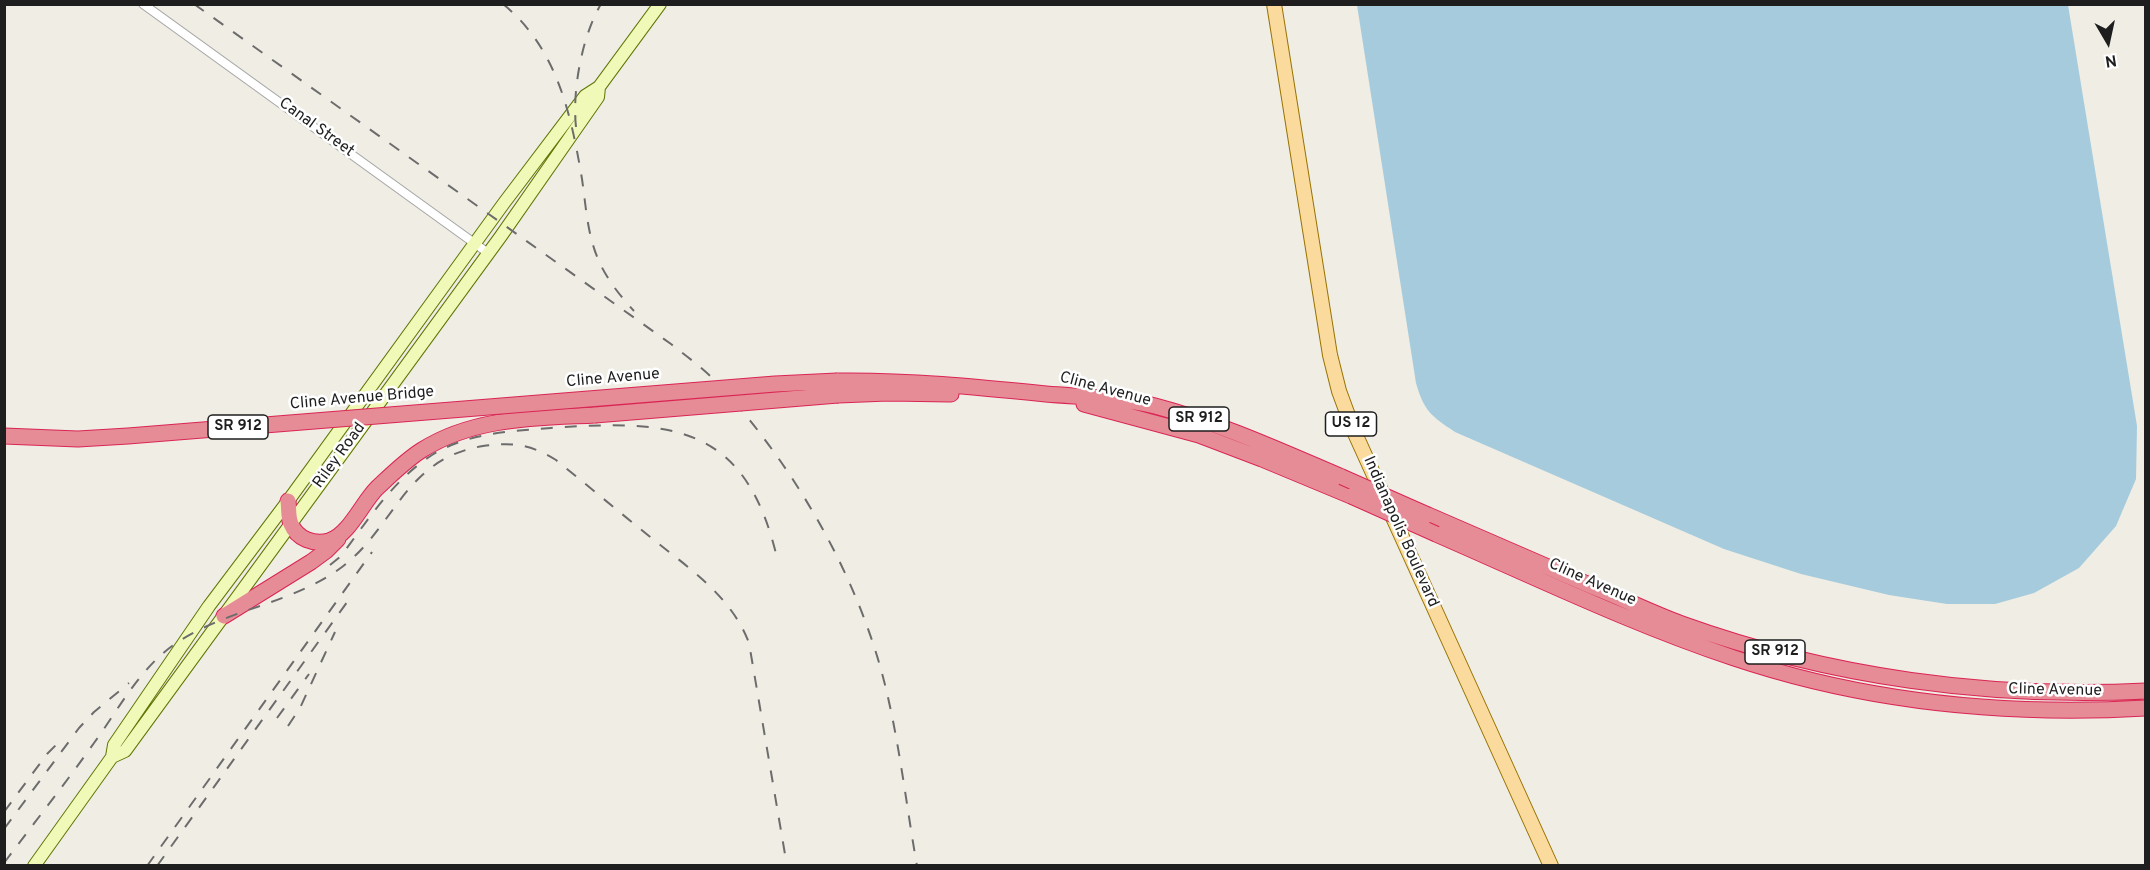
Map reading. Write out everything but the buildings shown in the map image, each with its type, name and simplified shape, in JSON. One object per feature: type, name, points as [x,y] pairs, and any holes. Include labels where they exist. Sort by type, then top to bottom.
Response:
[{"type":"highway","name":"Cline Avenue","points":[[471,409],[763,385],[838,388],[924,383],[1108,398],[1153,405],[1221,426],[1665,617],[1774,652],[1866,672],[1984,689],[2080,693],[2145,691]]},
{"type":"highway","points":[[224,616],[311,562],[333,545],[373,492],[422,450],[470,428],[496,422],[595,415],[838,388],[888,393],[984,395],[1092,406]]},
{"type":"highway","name":"Cline Avenue","points":[[1046,394],[1199,435],[1351,496],[1658,631],[1736,659],[1797,676],[1892,696],[1960,705],[2034,710],[2145,708]]},
{"type":"highway","name":"Cline Avenue Bridge","points":[[4,435],[78,439],[471,409]]},
{"type":"highway","points":[[288,501],[291,524],[297,533],[309,542],[331,540],[342,534]]},
{"type":"main road","name":"Riley Road","points":[[34,866],[112,757],[114,745],[209,606],[585,96],[599,87],[660,4]]},
{"type":"main road","name":"Indianapolis Boulevard","points":[[1274,4],[1330,355],[1339,391],[1353,429],[1551,866]]},
{"type":"main road","name":"Riley Road","points":[[112,757],[125,751],[488,253],[598,97],[599,87]]},
{"type":"street","name":"Canal Street","points":[[143,4],[488,253]]},
{"type":"water","points":[[1357,5],[2068,5],[2137,426],[2136,479],[2116,526],[2079,568],[2034,593],[1995,604],[1947,604],[1889,595],[1801,574],[1724,549],[1455,432],[1434,417],[1426,407],[1416,383]]},
{"type":"railway","points":[[194,4],[671,344],[723,389],[775,453],[798,488],[820,524],[857,600],[883,677],[894,724],[917,866]]},
{"type":"railway","points":[[503,4],[537,41],[559,84],[573,130],[594,249],[609,280],[634,311]]},
{"type":"railway","points":[[576,127],[577,81],[580,64],[594,17],[601,4]]},
{"type":"railway","points":[[330,565],[341,556],[393,488],[432,455],[460,442],[490,434],[595,426],[634,426],[669,430],[699,440],[725,457],[747,482],[764,517],[778,562]]},
{"type":"railway","points":[[4,863],[133,687],[154,661],[167,650],[201,629],[304,589],[323,579],[342,567],[360,551],[403,496],[435,465],[456,453],[503,444],[529,447],[556,460],[693,571],[731,610],[749,643],[787,866]]},
{"type":"railway","points":[[147,866],[372,552]]},
{"type":"railway","points":[[157,866],[350,598]]},
{"type":"railway","points":[[288,726],[300,708],[335,632]]},
{"type":"railway","points":[[277,718],[309,674]]},
{"type":"railway","points":[[4,829],[79,728],[94,712],[129,683]]},
{"type":"railway","points":[[4,812],[47,754],[62,739]]}]
